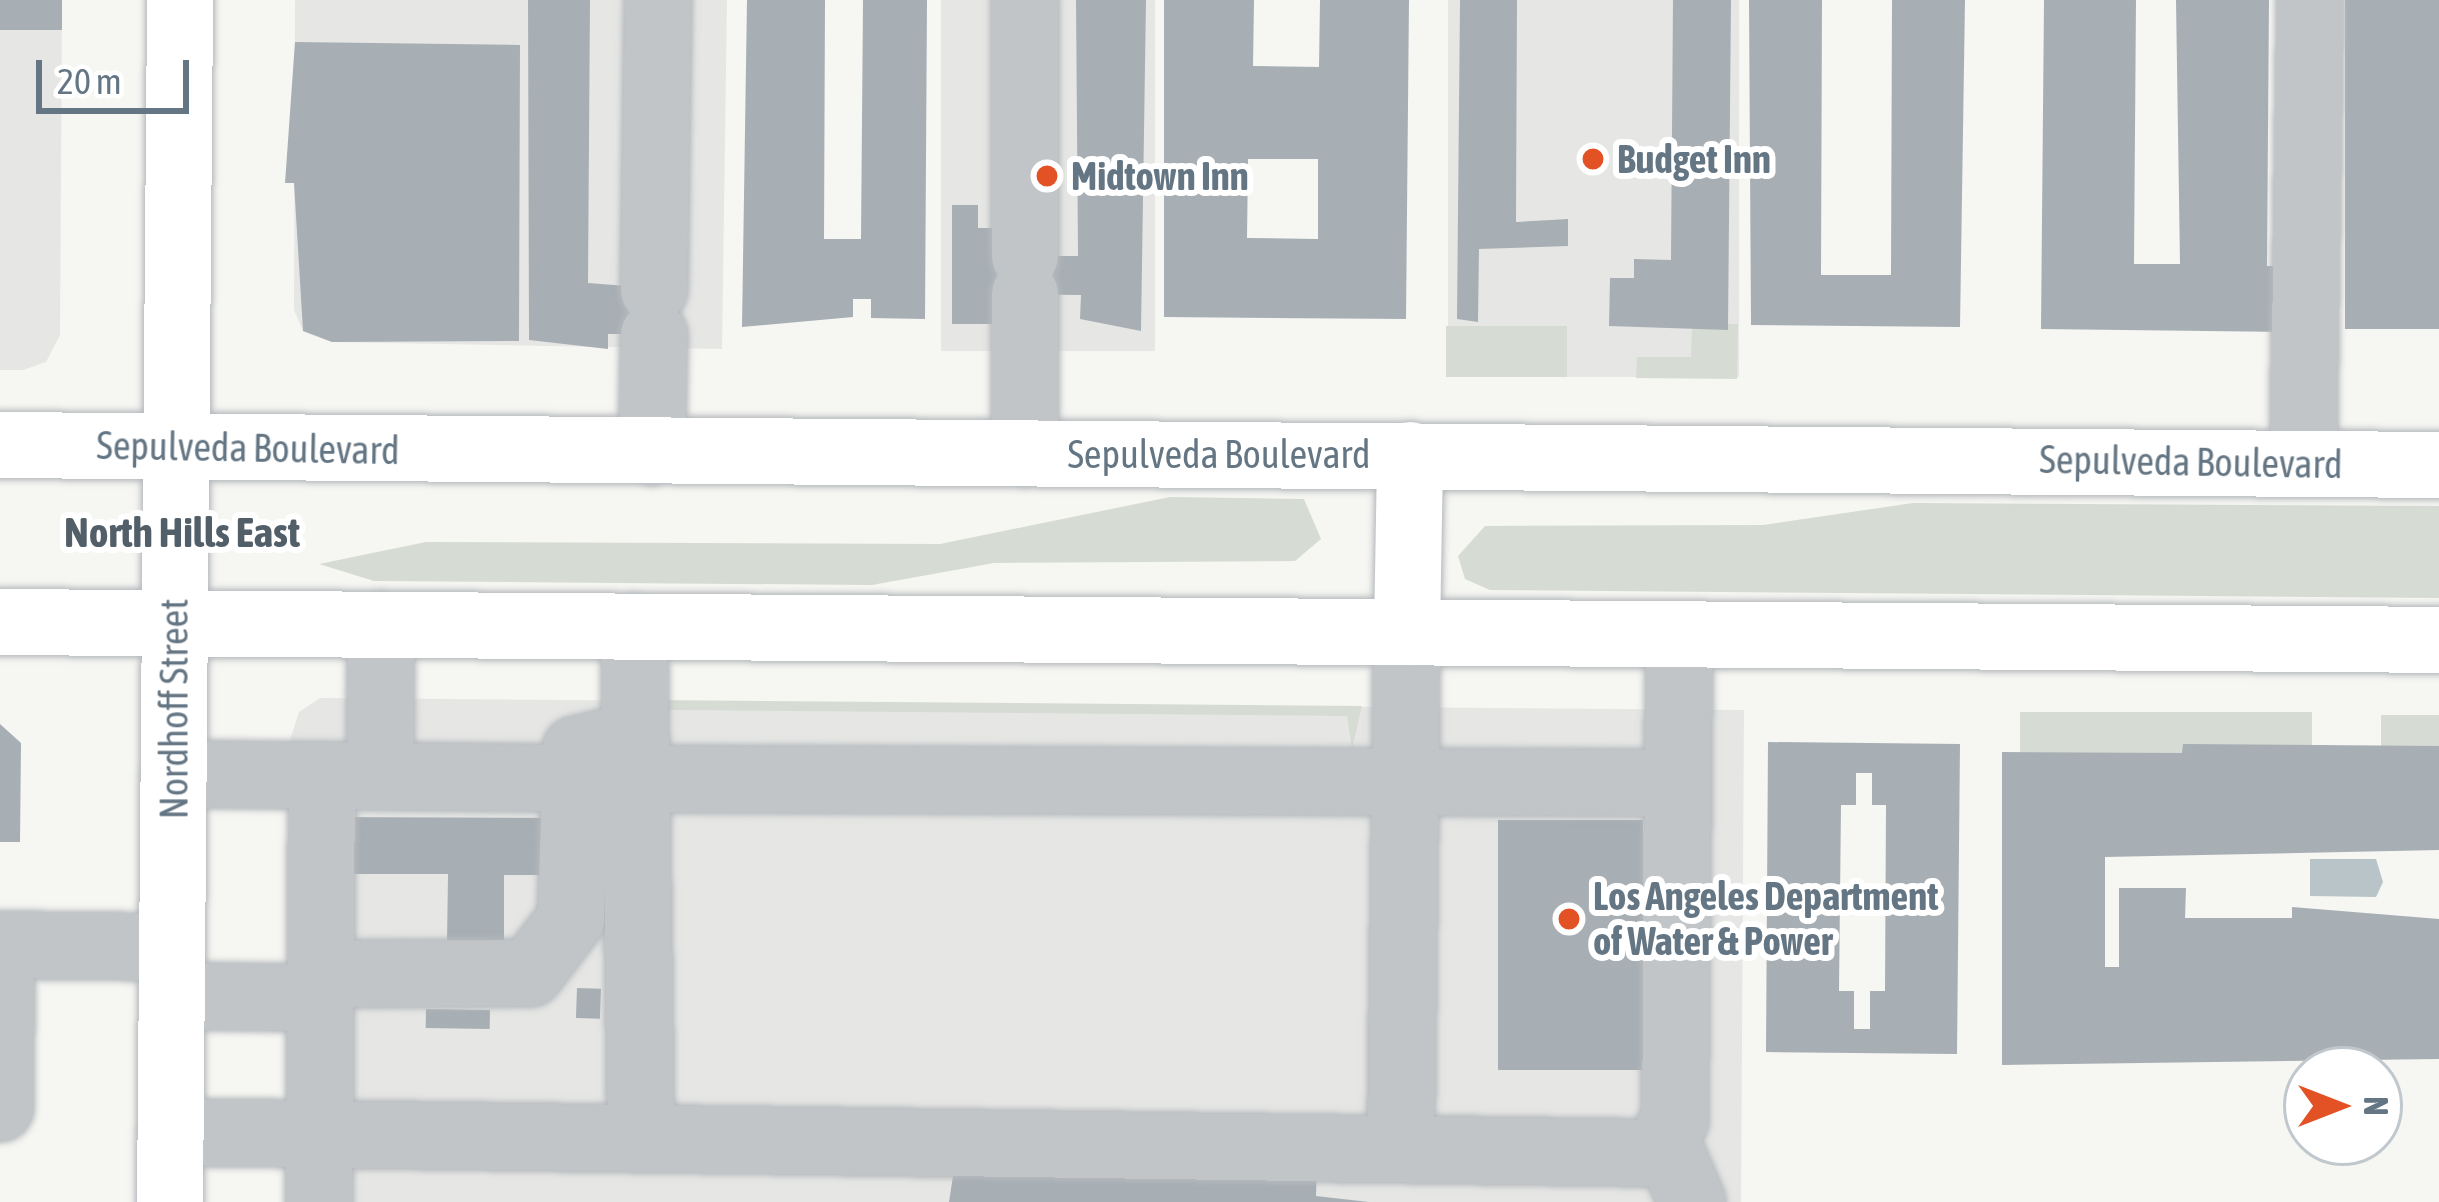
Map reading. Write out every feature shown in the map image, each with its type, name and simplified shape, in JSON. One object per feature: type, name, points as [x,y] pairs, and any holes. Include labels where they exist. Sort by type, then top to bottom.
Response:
[{"type":"main road","name":"Nordhoff Street","points":[[170,1202],[180,0]]},
{"type":"main road","name":"Sepulveda Boulevard","points":[[0,445],[2439,465]]},
{"type":"main road","points":[[1407,632],[1410,455]]},
{"type":"main road","points":[[0,622],[2439,640]]},
{"type":"lane","points":[[652,452],[658,0]]},
{"type":"lane","points":[[1025,0],[1025,454]]},
{"type":"lane","points":[[2303,464],[2310,0]]},
{"type":"lane","points":[[319,1202],[321,986],[351,776],[381,624]]},
{"type":"lane","points":[[634,626],[641,1136]]},
{"type":"lane","points":[[1401,1142],[1407,632]]},
{"type":"lane","points":[[170,1132],[1401,1142],[1680,1174],[1679,634]]},
{"type":"lane","points":[[0,1108],[0,944],[172,971],[321,986],[530,973],[569,926],[572,778],[582,742],[639,758],[1405,782],[1678,783]]},
{"type":"lane","points":[[173,774],[572,778]]},
{"type":"shaded area","points":[[0,0],[62,0],[60,335],[46,362],[23,370],[0,370]]},
{"type":"shaded area","points":[[295,0],[727,0],[722,349],[332,342],[303,331],[294,310]]},
{"type":"shaded area","name":"Midtown Inn","points":[[941,0],[1155,0],[1155,351],[941,351]]},
{"type":"shaded area","name":"Budget Inn","points":[[1448,0],[1739,0],[1739,377],[1448,377]]},
{"type":"shaded area","points":[[1738,324],[1737,379],[1636,378],[1637,357],[1691,357],[1692,329]]},
{"type":"shaded area","points":[[1446,326],[1567,326],[1567,377],[1446,377]]},
{"type":"shaded area","points":[[1170,497],[1304,499],[1321,539],[1295,561],[994,563],[872,585],[374,581],[319,564],[426,542],[940,544]]},
{"type":"shaded area","points":[[1913,503],[2439,506],[2439,598],[1490,590],[1465,579],[1458,556],[1485,526],[1763,525]]},
{"type":"shaded area","points":[[320,698],[1744,710],[1741,1202],[286,1202],[290,740],[299,712]]},
{"type":"shaded area","points":[[654,700],[1362,706],[1352,749],[1347,716],[670,710],[666,721]]},
{"type":"shaded area","points":[[2020,712],[2312,712],[2312,757],[2020,757]]},
{"type":"shaded area","points":[[2381,715],[2439,715],[2439,755],[2381,755]]},
{"type":"shaded area","points":[[2310,859],[2376,859],[2383,882],[2376,897],[2310,896]]},
{"type":"building","points":[[0,0],[62,0],[62,30],[0,30]]},
{"type":"building","points":[[528,0],[590,0],[588,283],[680,290],[679,334],[608,334],[608,349],[529,340]]},
{"type":"building","points":[[747,0],[825,0],[824,239],[861,239],[863,0],[927,0],[925,319],[871,318],[871,299],[853,299],[853,317],[742,327]]},
{"type":"building","points":[[1076,0],[1146,0],[1141,331],[1080,319],[1081,295],[1002,294],[1002,324],[952,324],[952,205],[978,205],[978,228],[1002,228],[1002,256],[1078,256]]},
{"type":"building","points":[[1164,0],[1254,0],[1253,66],[1319,67],[1320,0],[1409,0],[1406,319],[1164,317]],"holes":[[[1248,159],[1318,159],[1318,239],[1247,238]]]},
{"type":"building","points":[[1460,0],[1517,0],[1516,222],[1568,219],[1568,246],[1479,249],[1478,322],[1457,319]]},
{"type":"building","points":[[1673,0],[1731,0],[1728,330],[1609,326],[1610,278],[1634,278],[1634,259],[1671,260]]},
{"type":"building","points":[[1749,0],[1822,0],[1821,275],[1891,275],[1892,0],[1965,0],[1960,327],[1751,325]]},
{"type":"building","points":[[2044,0],[2136,0],[2134,264],[2180,264],[2176,0],[2269,0],[2267,266],[2296,266],[2295,332],[2041,329]]},
{"type":"building","points":[[2345,0],[2439,0],[2439,329],[2345,329]]},
{"type":"building","points":[[295,42],[520,45],[519,341],[332,342],[303,331],[294,183],[285,183]]},
{"type":"building","points":[[0,724],[21,743],[20,842],[0,842]]},
{"type":"building","points":[[1768,742],[1960,744],[1957,1054],[1766,1052]],"holes":[[[1856,773],[1872,773],[1872,805],[1886,805],[1885,991],[1870,991],[1870,1029],[1854,1029],[1854,991],[1839,991],[1841,805],[1856,805]]]},
{"type":"building","points":[[2183,744],[2439,746],[2439,850],[2105,857],[2105,967],[2119,967],[2119,888],[2186,888],[2185,918],[2292,918],[2292,907],[2439,919],[2439,1059],[2403,1059],[2403,1046],[2283,1046],[2283,1061],[2002,1065],[2002,752],[2182,753]]},
{"type":"building","points":[[322,817],[574,818],[574,875],[504,875],[504,942],[447,942],[448,874],[322,874]]},
{"type":"building","points":[[1498,820],[1643,820],[1643,1070],[1498,1070]]},
{"type":"building","points":[[577,988],[601,989],[600,1019],[576,1018]]},
{"type":"building","points":[[426,1009],[490,1010],[490,1029],[426,1028]]},
{"type":"building","points":[[955,1163],[1317,1164],[1316,1196],[1369,1202],[949,1202]]},
{"type":"place","name":"Budget Inn","points":[[1593,159]]},
{"type":"place","name":"Midtown Inn","points":[[1047,176]]},
{"type":"place","name":"Los Angeles Department of Water & Power","points":[[1569,919]]},
{"type":"district","name":"North Hills East","points":[[182,532]]}]
